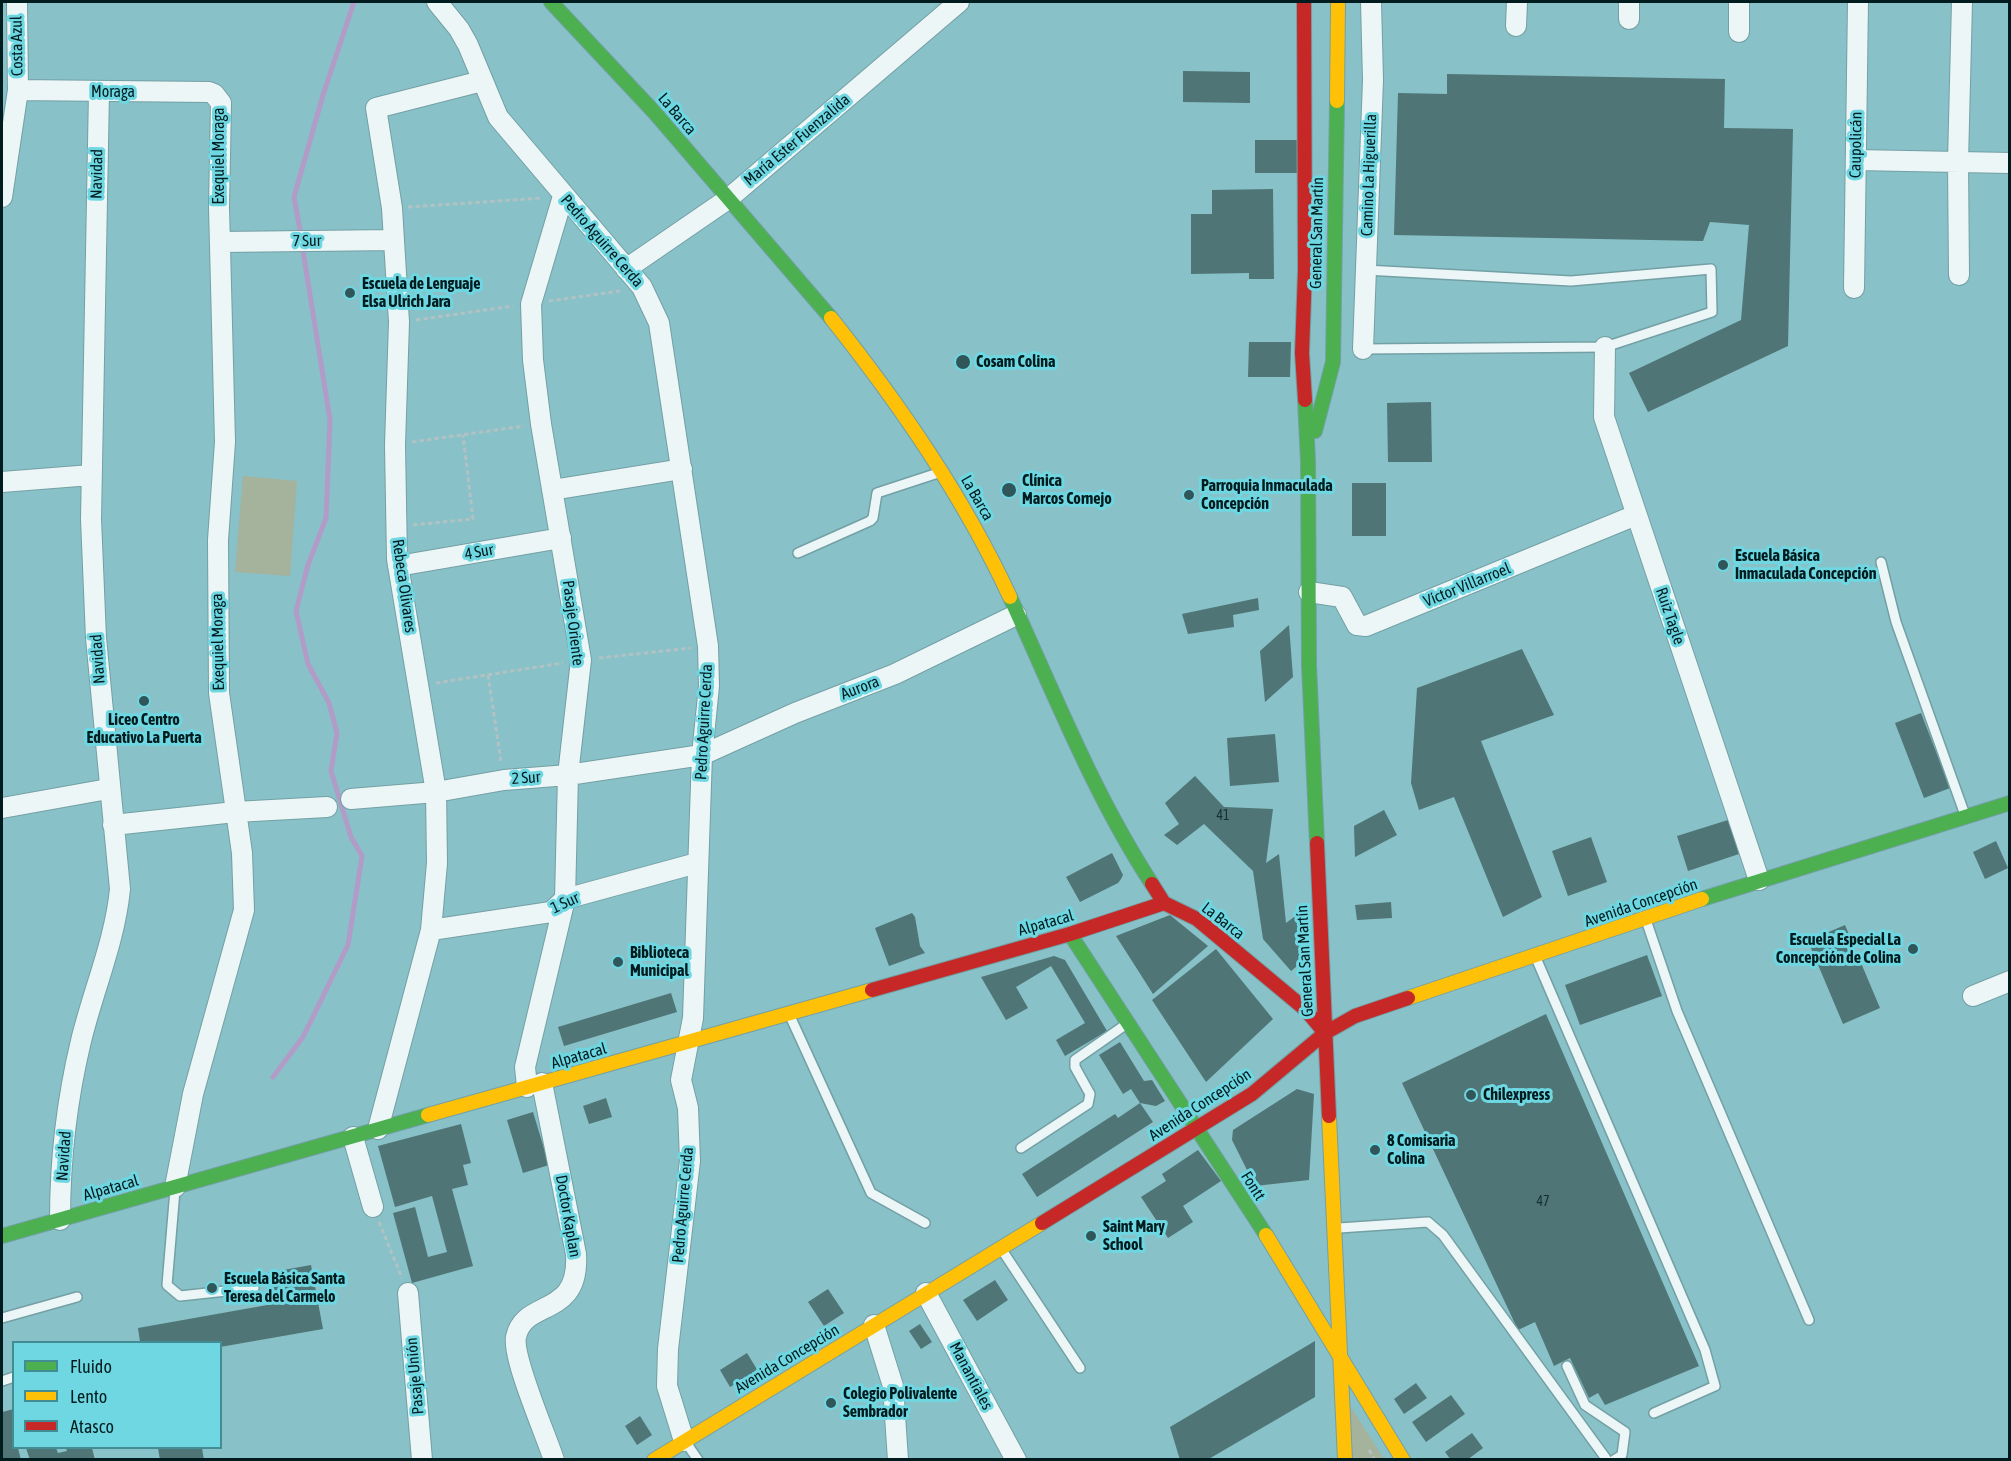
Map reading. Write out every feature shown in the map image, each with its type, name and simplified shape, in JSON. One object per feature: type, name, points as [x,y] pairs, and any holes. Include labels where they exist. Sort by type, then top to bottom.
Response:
[{"type":"main road","name":"La Barca","points":[[552,2],[655,113],[854,345],[888,390],[943,471],[991,556],[1016,615],[1135,858],[1164,903],[1197,919],[1305,1009],[1325,1033]]},
{"type":"main road","name":"General San Martín","points":[[1304,2],[1305,270],[1302,353],[1308,461],[1309,665],[1345,1460]]},
{"type":"main road","name":"General San Martín","points":[[1308,461],[1333,362],[1338,2]]},
{"type":"main road","name":"Avenida Concepción","points":[[654,1460],[1252,1094],[1325,1033],[1355,1016],[1759,880],[2010,803]]},
{"type":"main road","name":"Alpatacal","points":[[2,1236],[1070,934],[1164,903]]},
{"type":"main road","name":"Fontt","points":[[1070,934],[1130,1022],[1339,1352],[1402,1460]]},
{"type":"street","name":"Costa Azul","points":[[2,197],[18,90],[17,2]]},
{"type":"street","name":"Pedro Aguirre Cerda","points":[[437,2],[459,29],[498,117],[642,287],[659,322],[708,646],[709,686],[702,755],[693,1018],[681,1080],[688,1108],[690,1161],[668,1349],[667,1386],[684,1441]]},
{"type":"street","name":"María Ester Fuenzalida","points":[[626,269],[728,199],[959,2]]},
{"type":"street","name":"Camino La Higuerilla","points":[[1364,349],[1373,80],[1371,2]]},
{"type":"street","points":[[1516,2],[1516,26]]},
{"type":"street","points":[[1739,2],[1739,32]]},
{"type":"street","name":"Caupolicán","points":[[1854,288],[1858,2]]},
{"type":"street","points":[[1959,275],[1958,162],[1962,2]]},
{"type":"street","name":"Rebeca Olivares","points":[[378,1130],[431,930],[437,864],[436,792],[398,566],[395,445],[399,322],[392,208],[376,108],[482,81]]},
{"type":"street","name":"Moraga","points":[[18,90],[209,92]]},
{"type":"street","name":"Navidad","points":[[60,1220],[64,1141],[73,1075],[118,905],[119,874],[108,789],[92,578],[91,476],[99,92]]},
{"type":"street","name":"Exequiel Moraga","points":[[175,1187],[193,1095],[244,910],[242,853],[219,693],[218,540],[225,442],[221,110],[218,98],[209,92]]},
{"type":"street","points":[[1856,160],[2010,163]]},
{"type":"street","name":"Pasaje Oriente","points":[[535,1085],[525,1068],[565,900],[567,775],[581,660],[541,424],[533,360],[531,304],[563,196]]},
{"type":"street","name":"7 Sur","points":[[221,242],[394,240]]},
{"type":"street","points":[[1305,270],[1365,270]]},
{"type":"street","name":"Ruiz Tagle","points":[[1605,347],[1604,417],[1759,880]]},
{"type":"street","points":[[552,490],[682,469]]},
{"type":"street","points":[[2,482],[91,476]]},
{"type":"street","name":"Víctor Villarroel","points":[[1309,592],[1342,597],[1358,625],[1366,626],[1636,515]]},
{"type":"street","name":"4 Sur","points":[[398,566],[561,538]]},
{"type":"street","name":"Aurora","points":[[702,755],[795,713],[895,674],[1016,615]]},
{"type":"street","name":"2 Sur","points":[[351,799],[436,792],[504,780],[567,775],[702,755]]},
{"type":"street","points":[[2,808],[108,789]]},
{"type":"street","points":[[113,825],[235,812],[327,807]]},
{"type":"street","name":"1 Sur","points":[[431,930],[551,912],[565,900],[697,863]]},
{"type":"street","points":[[1972,996],[2010,981]]},
{"type":"street","name":"Doctor Kaplan","points":[[535,1085],[576,1254],[577,1272],[573,1286],[565,1296],[525,1320],[519,1328],[515,1349],[554,1460]]},
{"type":"street","points":[[352,1137],[373,1207]]},
{"type":"street","name":"Pasaje Unión","points":[[408,1293],[422,1460]]},
{"type":"street","name":"Manantiales","points":[[926,1293],[1016,1460]]},
{"type":"street","points":[[874,1325],[893,1386],[898,1460]]},
{"type":"lane","points":[[1364,349],[1605,347],[1712,312],[1711,269],[1571,282],[1365,270]]},
{"type":"lane","points":[[798,553],[870,521],[873,518],[878,493],[943,471]]},
{"type":"lane","points":[[1881,562],[1896,622],[1966,818]]},
{"type":"lane","points":[[1645,919],[1677,1011],[1809,1320]]},
{"type":"lane","points":[[1535,957],[1705,1350],[1715,1386],[1654,1413]]},
{"type":"lane","points":[[789,1014],[871,1193],[925,1223]]},
{"type":"lane","points":[[1021,1148],[1088,1104],[1090,1094],[1075,1067],[1075,1060],[1130,1022]]},
{"type":"lane","points":[[175,1187],[167,1286],[180,1296],[254,1288]]},
{"type":"lane","points":[[1334,1228],[1428,1222],[1443,1235],[1607,1460]]},
{"type":"lane","points":[[1001,1248],[1080,1368]]},
{"type":"lane","points":[[2,1318],[77,1297]]},
{"type":"lane","points":[[1567,1366],[1585,1404],[1625,1432],[1622,1455],[1614,1460]]},
{"type":"lane","points":[[684,1441],[698,1460]]},
{"type":"path","points":[[392,208],[563,196]]},
{"type":"path","points":[[395,445],[541,424]]},
{"type":"path","points":[[396,527],[473,519],[463,435]]},
{"type":"path","points":[[488,675],[504,780]]},
{"type":"path","points":[[373,1207],[408,1293]]},
{"type":"green space","points":[[243,476],[297,481],[290,576],[235,572]]},
{"type":"green space","points":[[1349,1404],[1384,1459],[1352,1459]]},
{"type":"building","points":[[1183,71],[1250,72],[1250,103],[1183,102]]},
{"type":"building","points":[[1447,74],[1725,79],[1724,128],[1793,129],[1788,346],[1648,412],[1629,373],[1741,320],[1749,225],[1710,222],[1703,241],[1394,235],[1398,93],[1447,94]]},
{"type":"building","points":[[1255,140],[1298,140],[1298,173],[1255,173]]},
{"type":"building","points":[[1273,189],[1274,279],[1249,279],[1249,273],[1191,274],[1191,214],[1212,214],[1212,190]]},
{"type":"building","points":[[1249,342],[1291,342],[1290,377],[1248,377]]},
{"type":"building","points":[[1431,402],[1432,462],[1388,462],[1387,403]]},
{"type":"building","points":[[1352,483],[1386,483],[1386,536],[1352,536]]},
{"type":"building","points":[[1258,598],[1259,610],[1233,615],[1234,627],[1188,634],[1182,614]]},
{"type":"building","points":[[1289,625],[1293,677],[1265,702],[1260,651]]},
{"type":"building","points":[[1522,649],[1554,715],[1481,741],[1542,897],[1503,917],[1454,797],[1419,810],[1411,783],[1417,688]]},
{"type":"building","points":[[1921,713],[1950,788],[1924,798],[1895,723]]},
{"type":"building","points":[[1275,734],[1279,782],[1230,786],[1227,738]]},
{"type":"building","points":[[1195,776],[1224,807],[1273,809],[1266,863],[1279,854],[1286,923],[1302,911],[1302,962],[1291,971],[1263,939],[1253,871],[1204,824],[1177,845],[1164,835],[1179,824],[1165,803]]},
{"type":"building","points":[[1384,810],[1397,835],[1355,857],[1354,826]]},
{"type":"building","points":[[1728,820],[1739,854],[1688,871],[1677,836]]},
{"type":"building","points":[[1591,837],[1607,882],[1568,896],[1552,851]]},
{"type":"building","points":[[1996,841],[2008,868],[1985,879],[1973,852]]},
{"type":"building","points":[[1112,853],[1123,875],[1121,879],[1118,883],[1080,902],[1066,877]]},
{"type":"building","points":[[1391,902],[1392,918],[1357,920],[1355,905]]},
{"type":"building","points":[[912,913],[915,917],[920,946],[925,953],[889,966],[875,928]]},
{"type":"building","points":[[1170,915],[1208,946],[1153,994],[1116,936]]},
{"type":"building","points":[[1845,925],[1880,1008],[1843,1024],[1808,941]]},
{"type":"building","points":[[1216,949],[1273,1019],[1206,1082],[1152,1000]]},
{"type":"building","points":[[1647,955],[1662,996],[1580,1025],[1565,985]]},
{"type":"building","points":[[1054,956],[1065,960],[1107,1031],[1065,1056],[1056,1040],[1085,1023],[1051,966],[1016,987],[1028,1008],[1006,1020],[981,977]]},
{"type":"building","points":[[671,993],[677,1012],[564,1046],[558,1027]]},
{"type":"building","points":[[1546,1014],[1699,1366],[1605,1405],[1598,1393],[1589,1398],[1570,1358],[1554,1366],[1535,1322],[1518,1330],[1402,1083]]},
{"type":"building","points":[[1120,1042],[1144,1081],[1152,1080],[1165,1101],[1156,1106],[1140,1103],[1131,1089],[1123,1094],[1099,1055]]},
{"type":"building","points":[[1297,1089],[1314,1094],[1309,1180],[1255,1186],[1232,1140],[1233,1130]]},
{"type":"building","points":[[606,1098],[612,1117],[589,1124],[583,1106]]},
{"type":"building","points":[[1140,1103],[1153,1122],[1037,1197],[1022,1174],[1115,1114],[1118,1118]]},
{"type":"building","points":[[533,1112],[549,1165],[523,1173],[507,1120]]},
{"type":"building","points":[[461,1124],[471,1163],[463,1165],[468,1185],[452,1189],[473,1266],[412,1283],[393,1213],[415,1207],[428,1257],[447,1252],[432,1196],[395,1207],[378,1146]]},
{"type":"building","points":[[1198,1150],[1221,1181],[1183,1206],[1193,1222],[1168,1238],[1141,1197],[1166,1181],[1162,1174]]},
{"type":"building","points":[[311,1265],[323,1329],[222,1347],[222,1341],[140,1341],[138,1328],[273,1304],[267,1273]]},
{"type":"building","points":[[995,1280],[1008,1300],[977,1321],[963,1300]]},
{"type":"building","points":[[828,1289],[844,1313],[824,1326],[808,1302]]},
{"type":"building","points":[[920,1324],[932,1342],[921,1349],[909,1331]]},
{"type":"building","points":[[1315,1341],[1315,1397],[1207,1460],[1180,1460],[1170,1427]]},
{"type":"building","points":[[747,1353],[758,1371],[730,1387],[720,1370]]},
{"type":"building","points":[[1416,1383],[1427,1398],[1404,1414],[1394,1399]]},
{"type":"building","points":[[1451,1395],[1465,1414],[1426,1442],[1412,1422]]},
{"type":"building","points":[[12,1410],[12,1449],[18,1449],[21,1460],[2,1460],[2,1412]]},
{"type":"building","points":[[640,1416],[652,1435],[637,1445],[625,1426]]},
{"type":"building","points":[[1472,1433],[1483,1448],[1467,1460],[1451,1460],[1445,1452]]},
{"type":"building","points":[[26,1449],[56,1449],[58,1453],[67,1451],[66,1449],[92,1449],[95,1460],[30,1460]]},
{"type":"building","points":[[158,1449],[202,1449],[204,1460],[160,1460]]},
{"type":"waterway","points":[[300,230],[294,197],[323,95],[354,2]]},
{"type":"waterway","points":[[273,1077],[303,1037],[348,945],[362,856],[351,837],[331,771],[337,733],[329,703],[308,664],[296,611],[308,565],[326,518],[330,420],[303,251]]},
{"type":"traffic: fast","points":[[551,2],[655,113],[831,318]]},
{"type":"traffic: fast","points":[[1315,431],[1333,362],[1337,101]]},
{"type":"traffic: fast","points":[[1305,400],[1308,461],[1309,665],[1317,843]]},
{"type":"traffic: fast","points":[[1010,597],[1093,779],[1152,884]]},
{"type":"traffic: fast","points":[[1702,899],[2010,803]]},
{"type":"traffic: fast","points":[[1070,934],[1266,1235]]},
{"type":"traffic: fast","points":[[2,1236],[428,1115]]},
{"type":"traffic: slow","points":[[1337,101],[1338,2]]},
{"type":"traffic: slow","points":[[831,318],[929,452],[972,523],[1010,597]]},
{"type":"traffic: slow","points":[[1408,998],[1702,899]]},
{"type":"traffic: slow","points":[[428,1115],[872,990]]},
{"type":"traffic: slow","points":[[1329,1116],[1345,1460]]},
{"type":"traffic: slow","points":[[654,1460],[1042,1223]]},
{"type":"traffic: slow","points":[[1266,1235],[1403,1460]]},
{"type":"traffic: jam","points":[[1304,2],[1305,270],[1302,353],[1305,400]]},
{"type":"traffic: jam","points":[[1317,843],[1329,1116]]},
{"type":"traffic: jam","points":[[1152,884],[1164,903],[1197,919],[1305,1009],[1325,1033]]},
{"type":"traffic: jam","points":[[872,990],[1070,934],[1164,903]]},
{"type":"traffic: jam","points":[[1042,1223],[1252,1094],[1325,1033],[1355,1016],[1408,998]]},
{"type":"place","name":"Escuela de Lenguaje Elsa Ulrich Jara","points":[[350,293]]},
{"type":"place","name":"Cosam Colina","points":[[963,362]]},
{"type":"place","name":"Clínica Marcos Cornejo","points":[[1009,490]]},
{"type":"place","name":"Parroquia Inmaculada Concepción","points":[[1189,495]]},
{"type":"place","name":"Escuela Básica Inmaculada Concepción","points":[[1723,565]]},
{"type":"place","name":"Liceo Centro Educativo La Puerta","points":[[144,701]]},
{"type":"place","name":"Escuela Especial La Concepción de Colina","points":[[1913,949]]},
{"type":"place","name":"Biblioteca Municipal","points":[[618,962]]},
{"type":"place","name":"Chilexpress","points":[[1471,1095]]},
{"type":"place","name":"8 Comisaria Colina","points":[[1375,1150]]},
{"type":"place","name":"Saint Mary School","points":[[1091,1236]]},
{"type":"place","name":"Escuela Básica Santa Teresa del Carmelo","points":[[212,1288]]},
{"type":"place","name":"Colegio Polivalente Sembrador","points":[[831,1403]]}]
